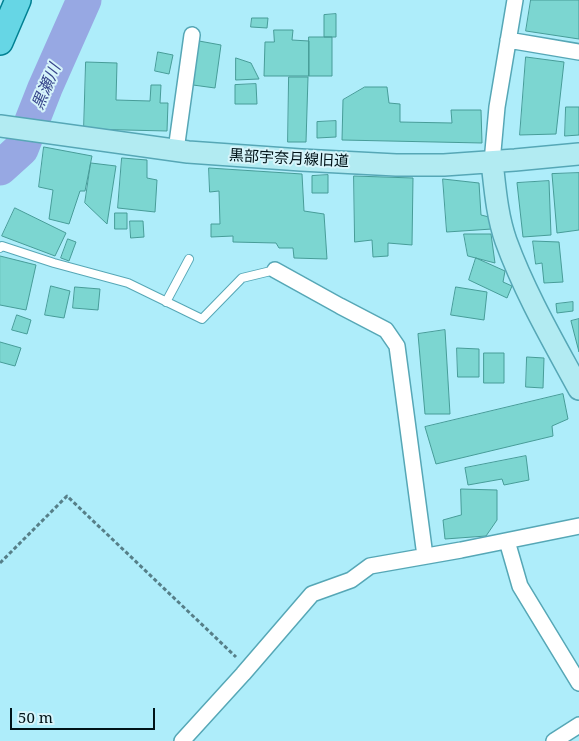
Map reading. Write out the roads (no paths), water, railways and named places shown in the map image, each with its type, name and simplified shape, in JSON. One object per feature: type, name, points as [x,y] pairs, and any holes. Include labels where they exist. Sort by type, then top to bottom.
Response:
[{"type":"main road","points":[[0,42],[18,0]]},
{"type":"street","points":[[515,0],[497,107],[492,162],[496,200],[505,240],[529,295],[579,389]]},
{"type":"street","points":[[176,150],[192,35]]},
{"type":"street","points":[[508,40],[579,52]]},
{"type":"street","name":"黒部宇奈月線旧道","points":[[7,127],[176,150],[396,165],[444,165],[579,154]]},
{"type":"street","points":[[275,270],[386,330],[397,346],[425,556]]},
{"type":"street","points":[[185,740],[312,594],[352,580],[370,566],[579,526]]},
{"type":"street","points":[[507,541],[520,586],[579,683]]},
{"type":"street","points":[[554,741],[579,725]]},
{"type":"lane","points":[[0,248],[2,246],[54,263],[128,283],[202,319],[242,278],[275,270]]},
{"type":"lane","points":[[166,302],[189,259]]},
{"type":"waterway","name":"黒瀬川","points":[[0,168],[21,149],[45,88],[84,0]]}]
